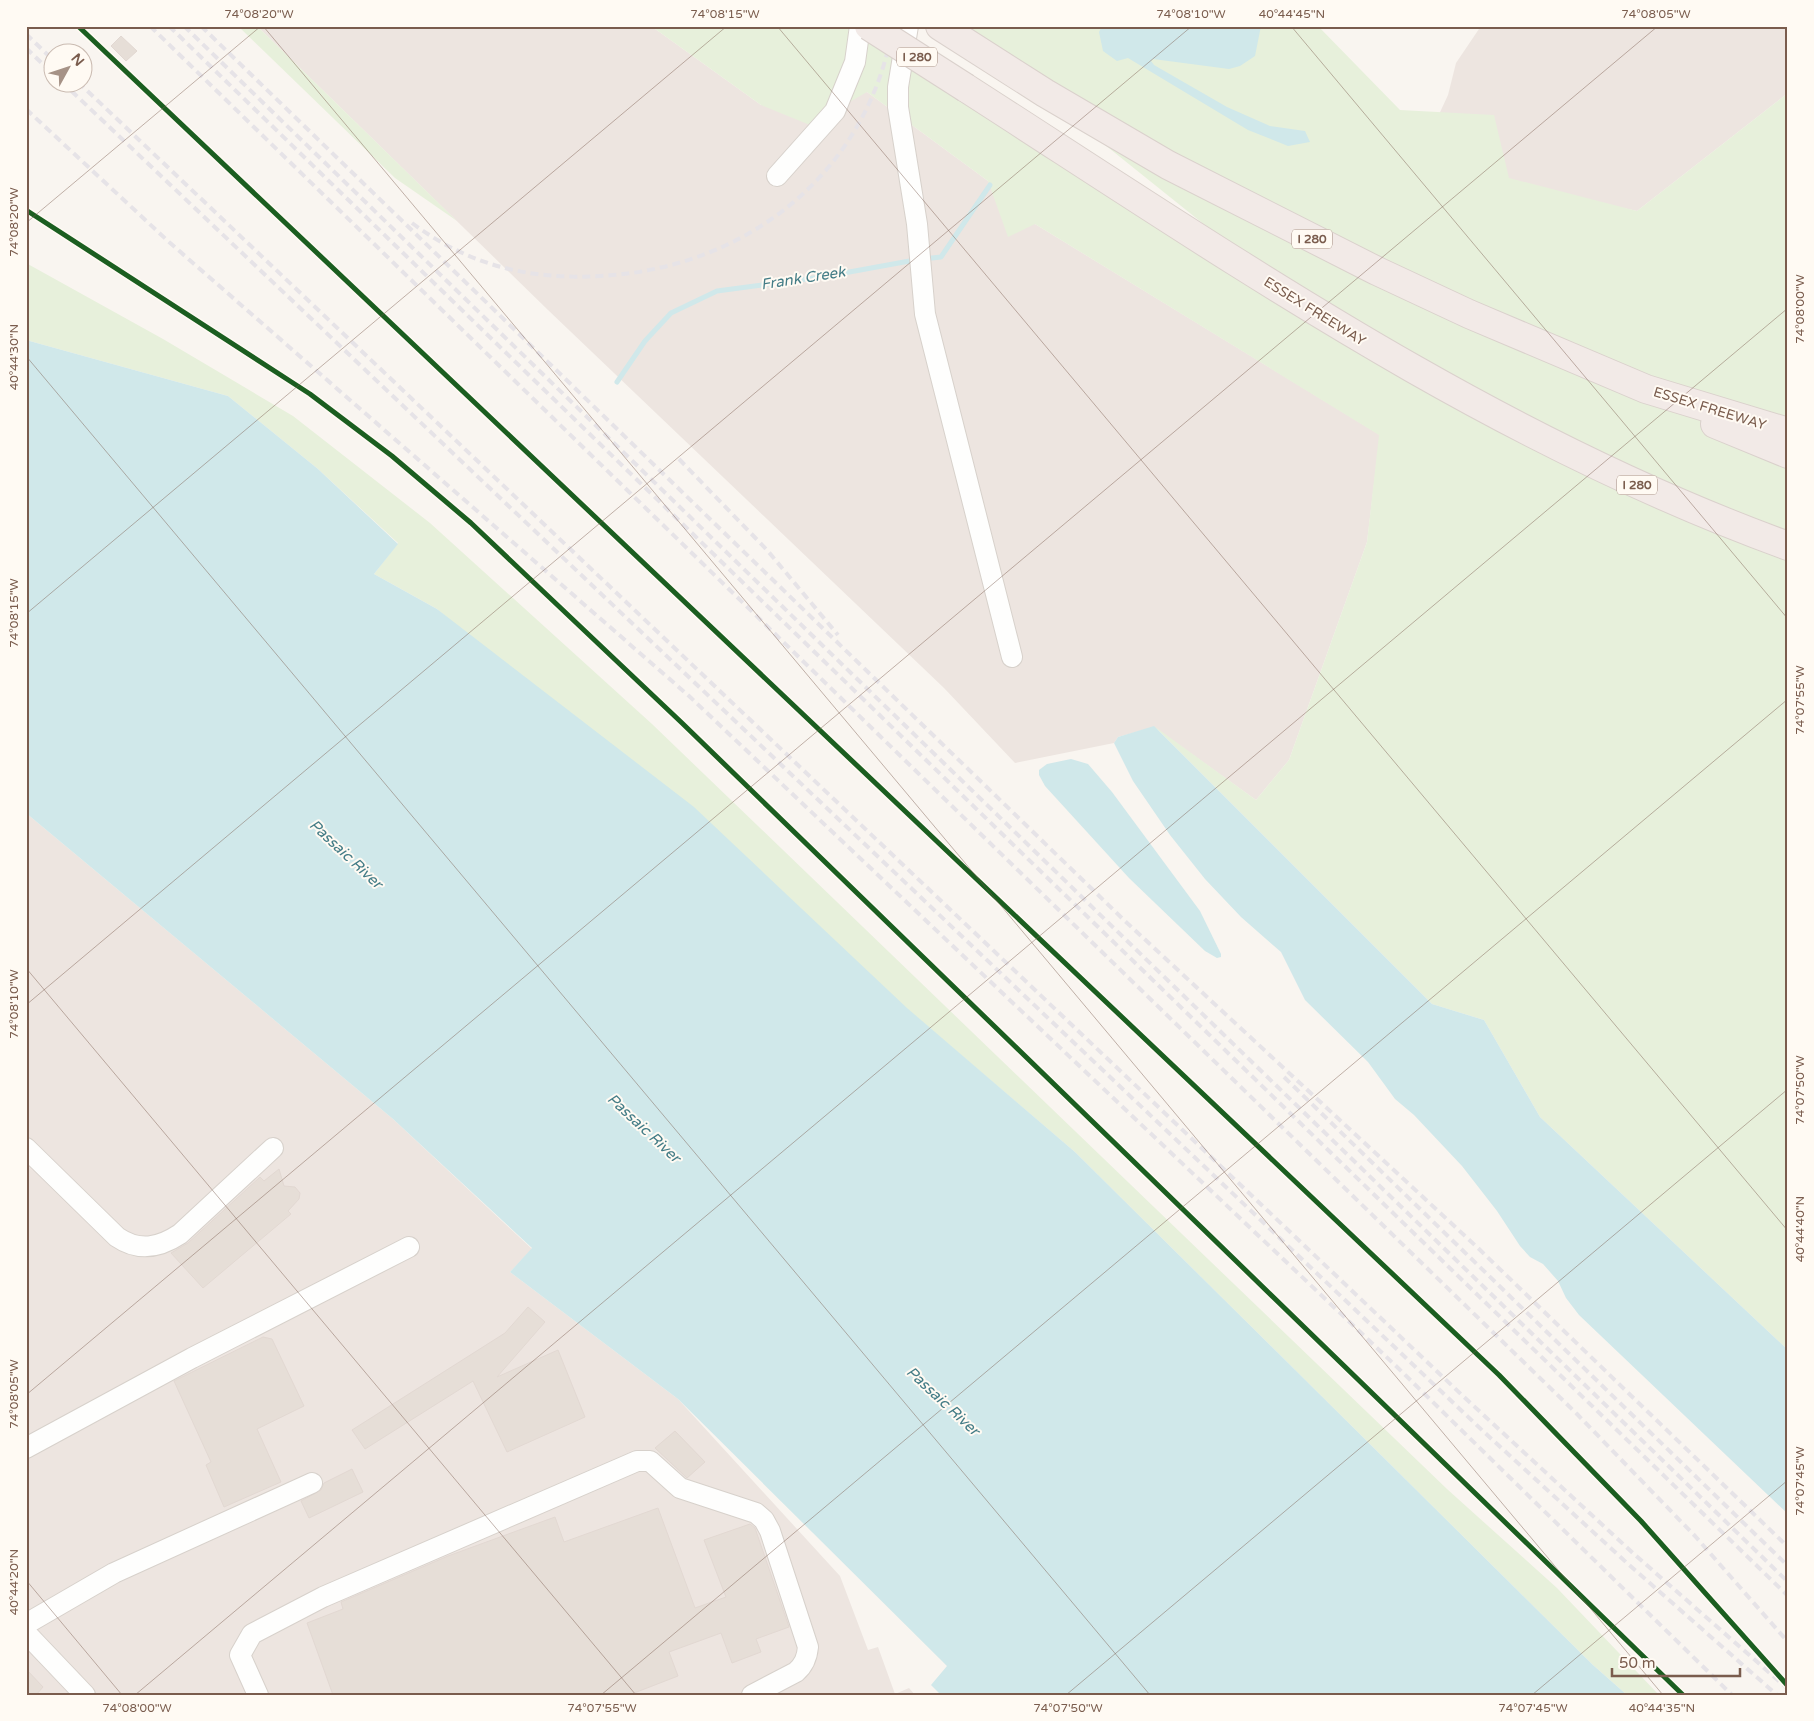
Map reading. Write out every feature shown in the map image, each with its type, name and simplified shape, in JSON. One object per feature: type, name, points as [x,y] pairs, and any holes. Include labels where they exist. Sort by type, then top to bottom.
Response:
[{"type":"highway","name":"ESSEX FREEWAY","points":[[869,26],[1276,287],[1436,383],[1599,467],[1711,516],[1788,546]]},
{"type":"highway","name":"ESSEX FREEWAY","points":[[940,26],[1127,142],[1258,212],[1460,310],[1646,389],[1788,432]]},
{"type":"highway","points":[[1646,389],[1732,433],[1788,454]]},
{"type":"street","points":[[777,176],[835,111],[855,62],[860,26]]},
{"type":"street","points":[[908,26],[898,87],[898,107],[917,224],[925,314],[1012,657]]},
{"type":"street","points":[[26,1148],[117,1237],[128,1245],[146,1248],[165,1244],[180,1234],[273,1148]]},
{"type":"street","points":[[26,1448],[192,1358],[409,1247]]},
{"type":"street","points":[[258,1695],[240,1655],[252,1634],[380,1572],[637,1461],[650,1461],[680,1488],[756,1513],[764,1520],[770,1530],[808,1647],[807,1656],[802,1667],[752,1695]]},
{"type":"street","points":[[26,1624],[114,1573],[312,1483]]},
{"type":"street","points":[[26,1633],[75,1691]]},
{"type":"shaded area","points":[[257,26],[651,26],[761,105],[867,92],[988,181],[1035,224],[1380,435],[1367,542],[1289,760],[1256,800],[1154,727],[1118,737],[1114,743],[1015,763],[944,688],[548,310]]},
{"type":"shaded area","points":[[1481,26],[1788,26],[1788,93],[1637,211],[1416,164],[1448,95],[1456,63]]},
{"type":"shaded area","points":[[26,813],[393,1119],[532,1249],[510,1272],[678,1399],[840,1576],[868,1650],[878,1647],[895,1694],[909,1688],[915,1695],[26,1695]]},
{"type":"green space","points":[[238,26],[257,26],[457,221],[395,178]]},
{"type":"green space","points":[[651,26],[865,26],[1282,287],[957,26],[1318,26],[1400,110],[1494,115],[1509,178],[1637,211],[1788,93],[1788,1350],[1540,1117],[1484,1020],[1432,1004],[1154,726],[1256,800],[1289,760],[1367,542],[1379,435],[1035,224],[1008,237],[988,181],[867,92],[810,125],[761,105]]},
{"type":"green space","points":[[26,263],[163,339],[293,416],[430,523],[652,724],[1447,1489],[1557,1588],[1659,1695],[1627,1695],[1593,1665],[1075,1152],[437,609],[374,574],[398,543],[318,469],[228,396],[26,340]]},
{"type":"water","points":[[1102,26],[1261,26],[1255,56],[1240,66],[1229,69],[1153,59],[1151,61],[1154,65],[1227,107],[1270,126],[1305,131],[1310,142],[1288,146],[1248,130],[1128,58],[1117,61],[1103,51],[1099,32]]},
{"type":"water","name":"Passaic River","points":[[26,340],[228,396],[318,469],[398,544],[374,574],[437,609],[694,807],[907,1008],[1075,1152],[1593,1665],[1627,1695],[939,1693],[931,1685],[947,1666],[678,1399],[510,1272],[532,1248],[393,1119],[26,813]]},
{"type":"water","points":[[1154,726],[1432,1004],[1484,1020],[1540,1117],[1788,1350],[1788,1514],[1579,1315],[1566,1298],[1558,1281],[1543,1264],[1530,1257],[1520,1246],[1497,1211],[1462,1166],[1414,1115],[1395,1099],[1368,1062],[1305,1000],[1281,952],[1241,917],[1205,879],[1170,835],[1133,781],[1114,743],[1118,737]]},
{"type":"water","points":[[1071,759],[1088,764],[1112,792],[1200,911],[1221,957],[1217,958],[1205,951],[1129,878],[1045,786],[1039,775],[1039,770],[1047,764]]},
{"type":"building","points":[[121,36],[137,51],[126,61],[111,46]]},
{"type":"building","points":[[279,1169],[284,1186],[295,1187],[300,1193],[299,1199],[288,1211],[291,1214],[203,1288],[171,1253],[188,1243],[260,1177],[264,1181]]},
{"type":"building","points":[[528,1307],[545,1322],[497,1377],[558,1350],[585,1417],[507,1452],[473,1381],[365,1449],[352,1430],[505,1333]]},
{"type":"building","points":[[263,1337],[272,1339],[304,1406],[257,1429],[281,1482],[224,1507],[206,1465],[211,1462],[174,1381]]},
{"type":"building","points":[[675,1431],[705,1462],[687,1478],[655,1448]]},
{"type":"building","points":[[352,1469],[363,1492],[309,1518],[301,1501],[321,1490],[324,1483]]},
{"type":"building","points":[[658,1508],[695,1608],[726,1597],[704,1540],[750,1524],[755,1528],[789,1627],[756,1639],[761,1652],[732,1663],[721,1633],[669,1652],[678,1676],[629,1695],[333,1695],[307,1623],[343,1609],[341,1602],[448,1556],[555,1517],[564,1542]]},
{"type":"building","points":[[26,1669],[43,1687],[36,1695],[26,1695]]},
{"type":"waterway","name":"Frank Creek","points":[[923,259],[941,257],[990,185]]},
{"type":"waterway","name":"Frank Creek","points":[[617,382],[645,341],[671,313],[717,291],[822,277],[915,260]]},
{"type":"railway","points":[[78,26],[1499,1375],[1607,1485],[1721,1610]]},
{"type":"railway","points":[[150,26],[1577,1414],[1695,1536],[1788,1642]]},
{"type":"railway","points":[[169,26],[1788,1596]]},
{"type":"railway","points":[[184,26],[1788,1582]]},
{"type":"railway","points":[[201,26],[1125,921],[1478,1248],[1788,1547]]},
{"type":"railway","points":[[412,223],[434,238],[479,260],[525,272],[550,275],[575,277],[601,276],[654,269],[705,254],[751,232],[792,203],[828,168],[857,126],[879,79],[893,26]]},
{"type":"railway","points":[[26,34],[42,49]]},
{"type":"railway","points":[[26,48],[42,63]]},
{"type":"railway","points":[[73,92],[1484,1432],[1627,1563],[1777,1695]]},
{"type":"railway","points":[[89,92],[1464,1397],[1634,1554],[1788,1689]]},
{"type":"railway","points":[[26,109],[169,242],[689,696],[1396,1366],[1732,1695]]},
{"type":"railway","points":[[26,210],[310,394],[392,456],[471,523],[682,723],[1683,1695]]},
{"type":"railway","points":[[679,459],[767,550],[838,635]]},
{"type":"railway","points":[[1284,1077],[1788,1566]]},
{"type":"cycle path","points":[[78,26],[1499,1375],[1641,1521],[1788,1686]]},
{"type":"cycle path","points":[[26,210],[310,394],[392,456],[471,523],[682,723],[1683,1695]]}]
